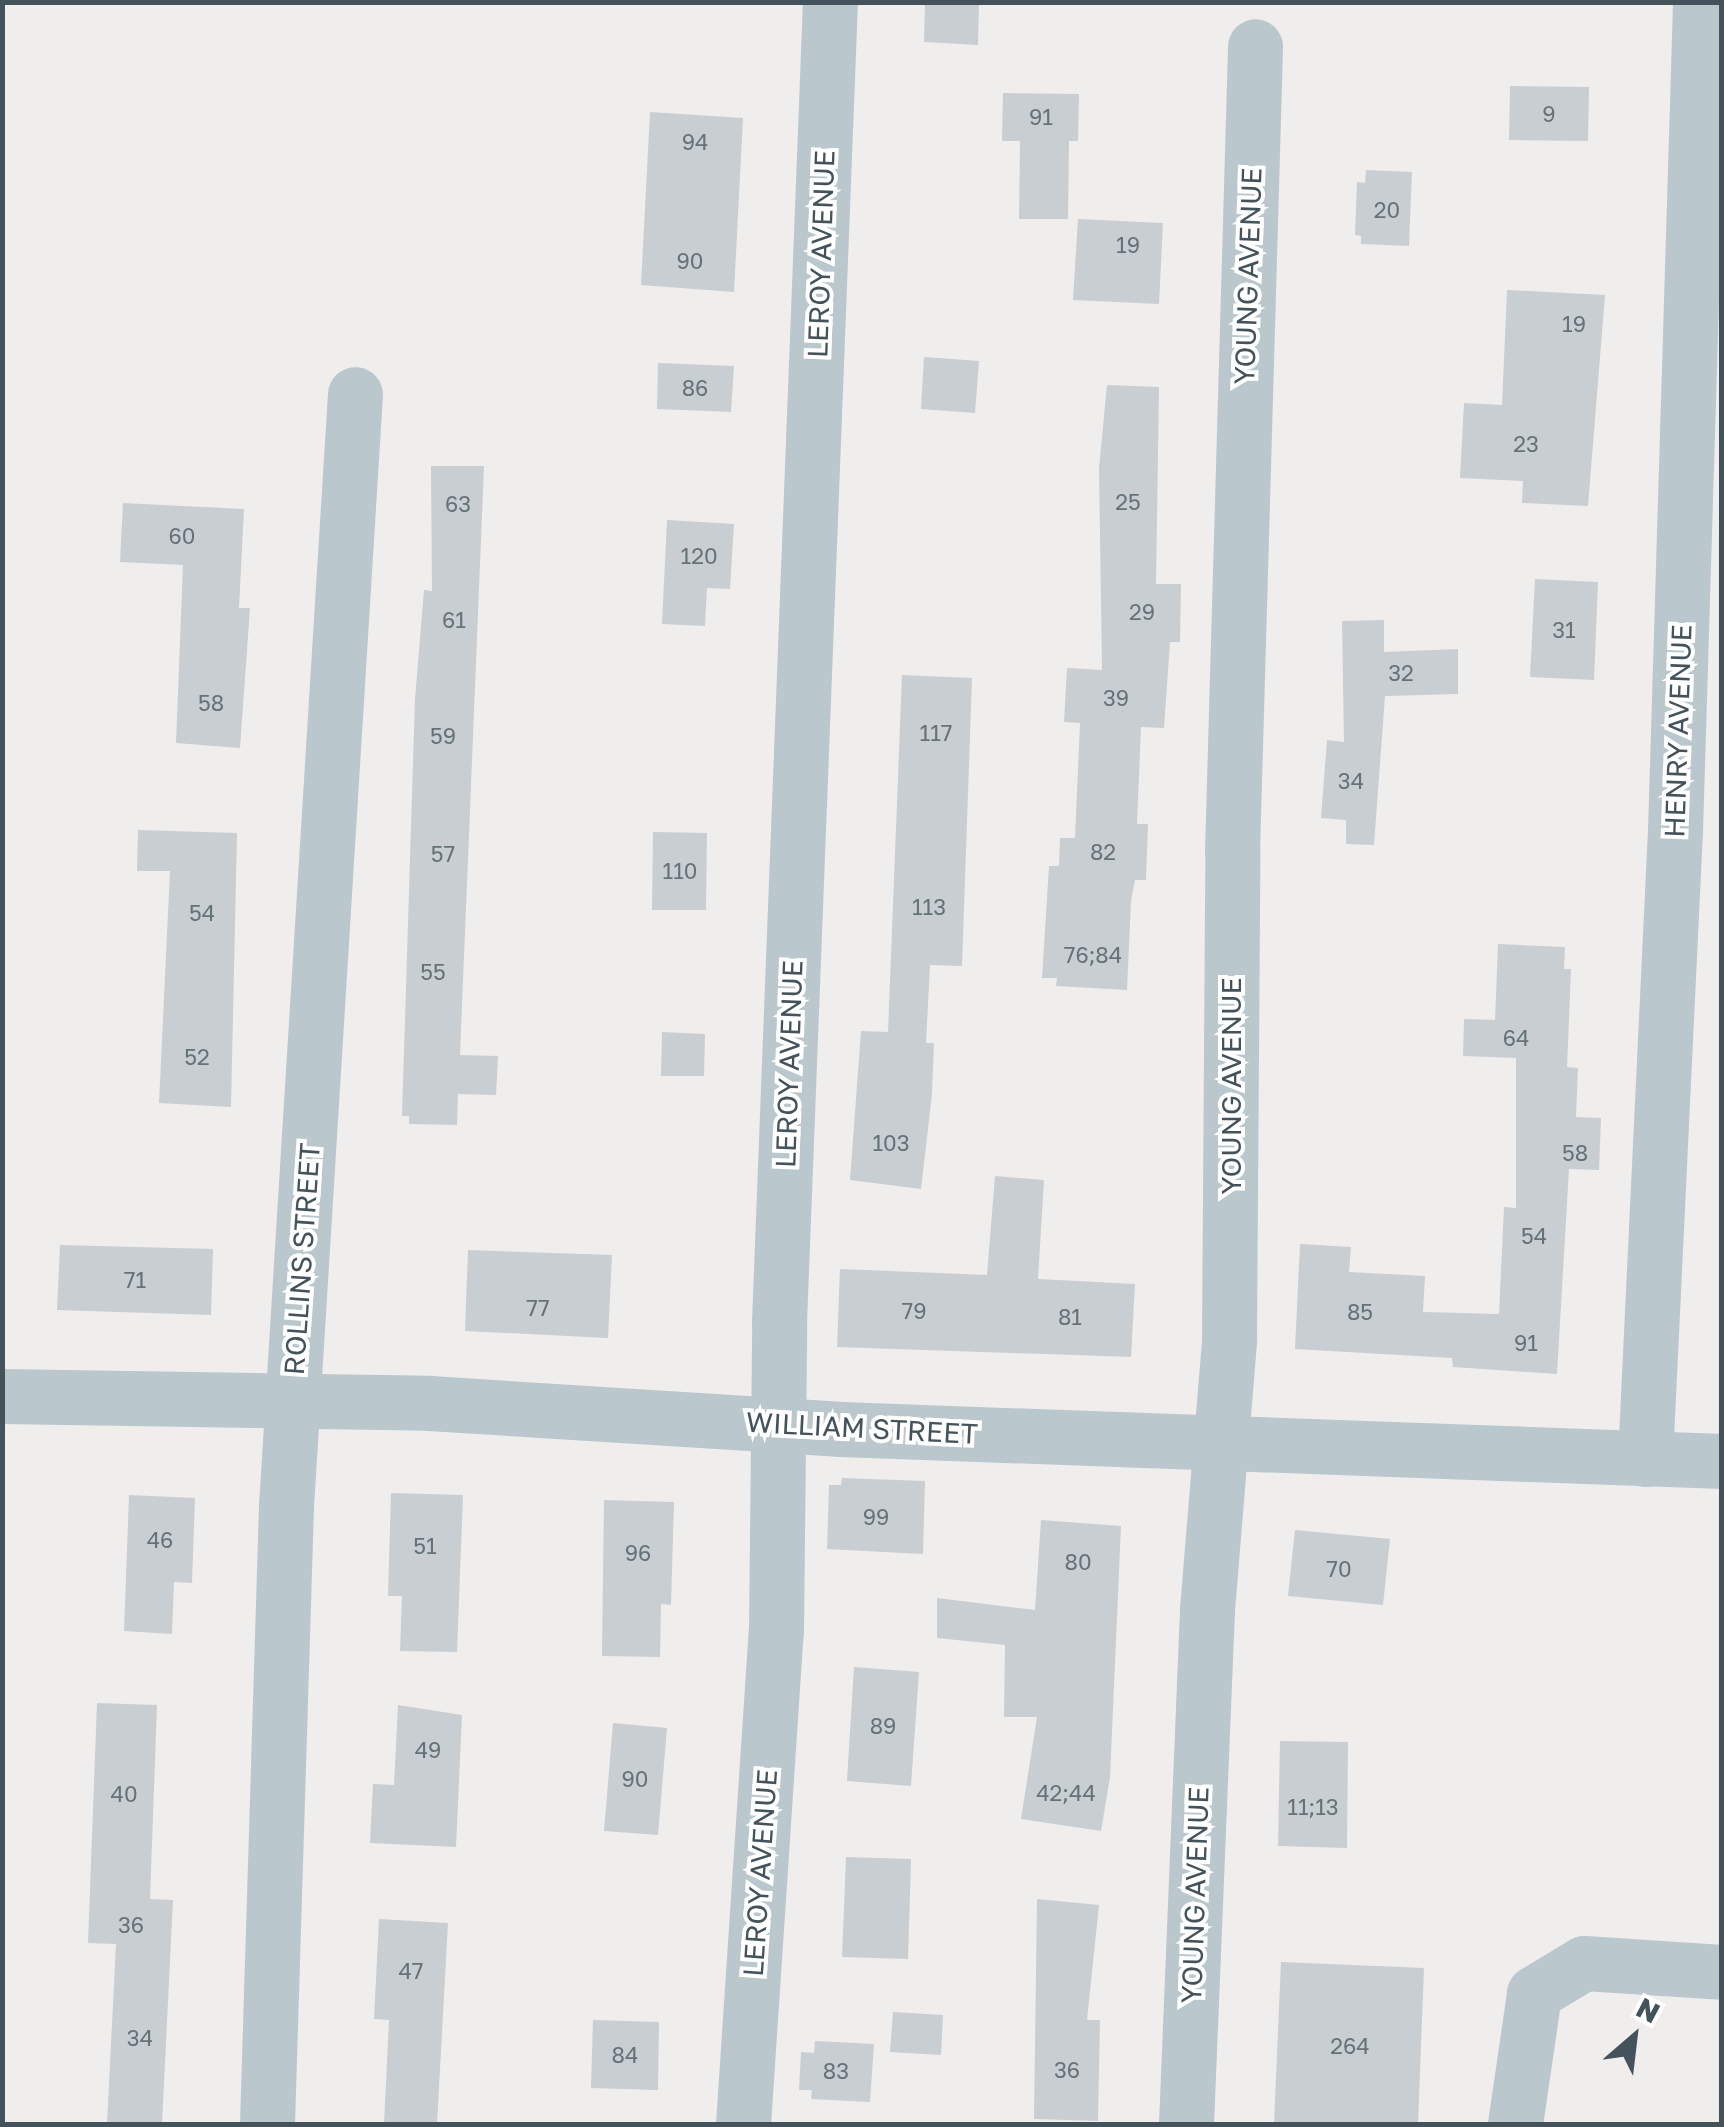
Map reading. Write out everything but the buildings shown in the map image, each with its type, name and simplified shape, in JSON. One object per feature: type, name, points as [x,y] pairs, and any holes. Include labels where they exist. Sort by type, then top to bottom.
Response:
[{"type":"street","name":"LEROY AVENUE","points":[[743,2124],[776,1631],[778,1424],[830,2]]},
{"type":"street","name":"HENRY AVENUE","points":[[1645,1459],[1675,832],[1700,2]]},
{"type":"street","name":"YOUNG AVENUE","points":[[1186,2124],[1207,1609],[1229,1339],[1232,851],[1255,46]]},
{"type":"street","name":"ROLLINS STREET","points":[[267,2124],[292,1403],[354,394]]},
{"type":"street","name":"WILLIAM STREET","points":[[2,1396],[429,1403],[778,1424],[1722,1462]]},
{"type":"street","points":[[1515,2124],[1534,1992],[1584,1964],[1722,1972]]}]
